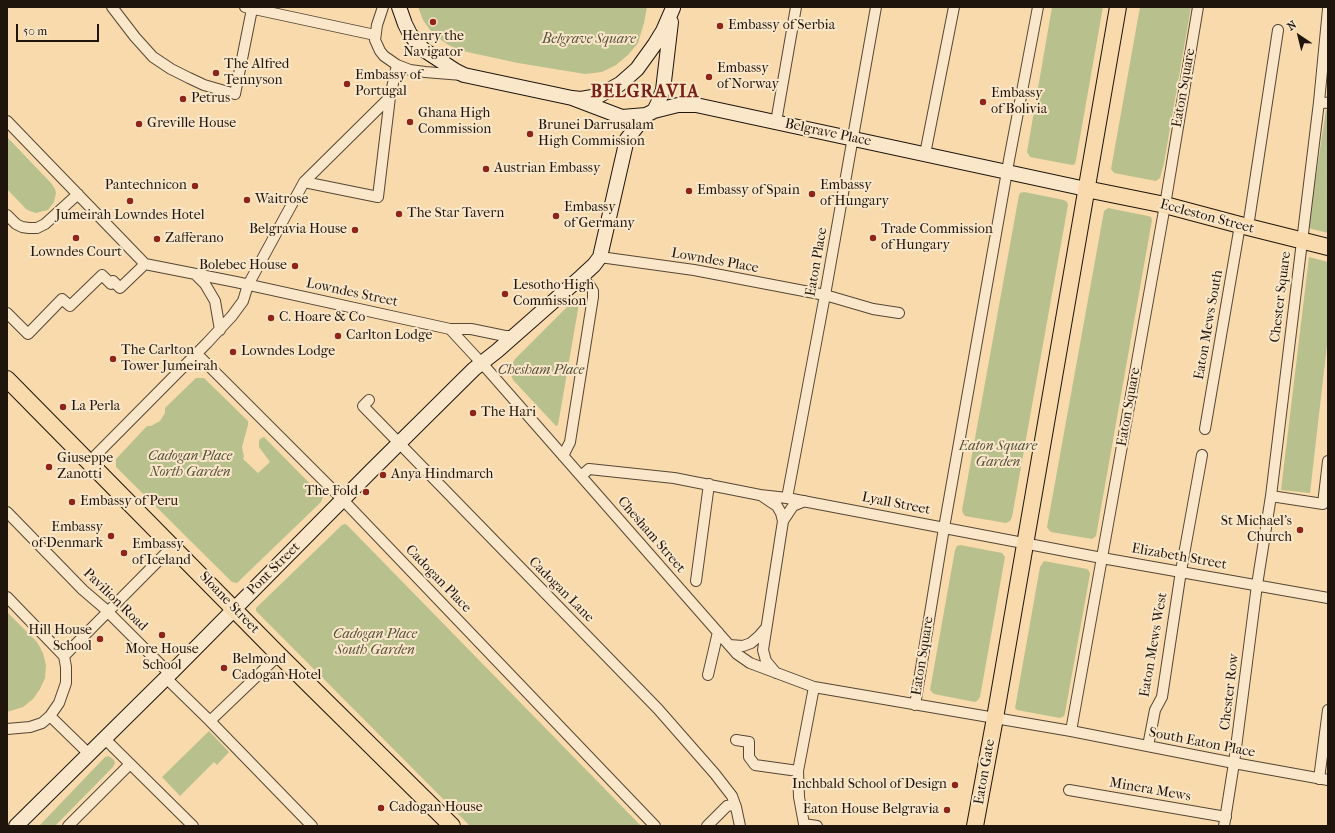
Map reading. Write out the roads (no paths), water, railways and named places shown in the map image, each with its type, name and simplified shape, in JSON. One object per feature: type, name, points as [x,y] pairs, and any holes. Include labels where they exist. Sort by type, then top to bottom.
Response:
[{"type":"main road","points":[[399,7],[405,24],[417,43],[433,56],[464,75],[581,99],[598,96],[620,84],[637,69],[663,32],[673,8]]},
{"type":"main road","points":[[995,718],[1118,7]]},
{"type":"main road","points":[[481,364],[581,277],[600,257],[626,143],[630,135],[658,103],[663,90],[673,8]]},
{"type":"main road","name":"Belgrave Place","points":[[572,98],[622,117],[650,113],[678,105],[696,105],[1086,189]]},
{"type":"main road","points":[[622,117],[626,143]]},
{"type":"main road","name":"Eccleston Street","points":[[1086,189],[1165,205],[1328,247]]},
{"type":"main road","name":"Pont Street","points":[[16,826],[235,609],[399,443],[481,364]]},
{"type":"main road","name":"Sloane Street","points":[[7,379],[279,655],[452,826]]},
{"type":"main road","name":"Eaton Gate","points":[[975,826],[995,718]]},
{"type":"street","points":[[112,7],[134,37],[153,57],[171,69],[204,85],[235,94],[254,8],[375,35]]},
{"type":"street","points":[[383,7],[375,35],[380,51],[390,61],[410,70],[464,75]]},
{"type":"street","points":[[776,122],[796,7]]},
{"type":"street","name":"Eaton Place","points":[[787,498],[876,7]]},
{"type":"street","points":[[925,154],[954,7]]},
{"type":"street","name":"Eaton Square","points":[[1038,7],[1007,171],[944,528],[915,705],[1071,731],[1165,205],[1198,7]]},
{"type":"street","name":"Chester Square","points":[[1257,585],[1271,496],[1302,241],[1324,102],[1328,9]]},
{"type":"street","name":"Eaton Mews South","points":[[1206,429],[1244,226],[1278,30]]},
{"type":"street","points":[[304,182],[378,197],[390,97],[398,65]]},
{"type":"street","points":[[89,462],[218,332],[243,301],[248,285],[304,182],[390,97]]},
{"type":"street","points":[[7,121],[145,264],[120,288],[113,281],[111,284],[102,275],[70,306],[62,299],[28,334],[7,313]]},
{"type":"street","points":[[7,215],[16,224],[22,227],[38,228],[45,224],[78,194]]},
{"type":"street","name":"Lowndes Place","points":[[600,257],[694,270],[825,295],[873,309],[899,314]]},
{"type":"street","name":"Lowndes Street","points":[[145,264],[450,329]]},
{"type":"street","points":[[195,274],[205,284],[215,301],[218,332]]},
{"type":"street","points":[[450,329],[563,456],[570,442],[593,297],[593,291],[590,286],[581,277]]},
{"type":"street","points":[[450,329],[471,329],[505,336],[514,336]]},
{"type":"street","name":"Cadogan Place","points":[[196,354],[343,500],[655,826]]},
{"type":"street","name":"Cadogan Lane","points":[[369,400],[363,406],[658,710],[726,787],[732,796],[736,807],[740,826]]},
{"type":"street","name":"Eaton Mews West","points":[[1148,746],[1155,710],[1162,698],[1181,571],[1202,455]]},
{"type":"street","name":"Chesham Street","points":[[563,456],[729,645]]},
{"type":"street","points":[[1271,496],[1326,505],[1328,461]]},
{"type":"street","name":"Lyall Street","points":[[581,476],[589,469],[666,477],[709,484],[760,496],[805,501],[1025,543]]},
{"type":"street","points":[[696,581],[709,484]]},
{"type":"street","name":"Lyall Street","points":[[760,496],[777,506],[783,521]]},
{"type":"street","points":[[777,673],[766,661],[763,650],[783,521],[794,506],[805,501]]},
{"type":"street","name":"Pavilion Road","points":[[7,512],[83,590],[108,611],[210,721],[312,826]]},
{"type":"street","name":"Elizabeth Street","points":[[1025,543],[1328,598]]},
{"type":"street","points":[[64,656],[172,546]]},
{"type":"street","name":"Chester Row","points":[[1225,822],[1257,585]]},
{"type":"street","points":[[7,597],[64,656],[66,667],[66,683],[59,703],[50,716],[42,723],[7,729]]},
{"type":"street","points":[[729,645],[743,646],[751,643],[766,628]]},
{"type":"street","points":[[708,676],[718,632]]},
{"type":"street","points":[[729,645],[737,654],[750,663],[814,687],[915,705]]},
{"type":"street","points":[[210,721],[279,655]]},
{"type":"street","points":[[814,687],[798,771],[799,798],[804,824],[817,826]]},
{"type":"street","points":[[1324,780],[1328,710]]},
{"type":"street","points":[[50,716],[88,754]]},
{"type":"street","name":"South Eaton Place","points":[[1071,731],[1324,780]]},
{"type":"street","points":[[104,738],[193,826]]},
{"type":"street","points":[[736,740],[749,742],[749,757],[755,765],[798,771]]},
{"type":"street","points":[[68,826],[130,764]]},
{"type":"street","name":"Minera Mews","points":[[1069,790],[1225,822]]},
{"type":"street","points":[[707,826],[727,806],[732,805],[736,807]]},
{"type":"place","name":"Henry the Navigator","points":[[433,22]]},
{"type":"place","name":"Embassy of Serbia","points":[[720,26]]},
{"type":"place","name":"The Alfred Tennyson","points":[[216,73]]},
{"type":"place","name":"Embassy of Norway","points":[[709,77]]},
{"type":"place","name":"Embassy of Portugal","points":[[347,84]]},
{"type":"place","name":"Petrus","points":[[183,99]]},
{"type":"place","name":"Embassy of Bolivia","points":[[983,102]]},
{"type":"place","name":"Ghana High Commission","points":[[410,122]]},
{"type":"place","name":"Greville House","points":[[139,124]]},
{"type":"place","name":"Brunei Darrusalam High Commission","points":[[530,134]]},
{"type":"place","name":"Austrian Embassy","points":[[486,169]]},
{"type":"place","name":"Pantechnicon","points":[[195,186]]},
{"type":"place","name":"Embassy of Spain","points":[[689,191]]},
{"type":"place","name":"Embassy of Hungary","points":[[812,194]]},
{"type":"place","name":"Waitrose","points":[[247,200]]},
{"type":"place","name":"Jumeirah Lowndes Hotel","points":[[130,201]]},
{"type":"place","name":"The Star Tavern","points":[[399,214]]},
{"type":"place","name":"Embassy of Germany","points":[[556,216]]},
{"type":"place","name":"Belgravia House","points":[[355,230]]},
{"type":"place","name":"Lowndes Court","points":[[76,238]]},
{"type":"place","name":"Trade Commission of Hungary","points":[[873,238]]},
{"type":"place","name":"Zafferano","points":[[157,239]]},
{"type":"place","name":"Bolebec House","points":[[295,266]]},
{"type":"place","name":"Lesotho High Commission","points":[[505,294]]},
{"type":"place","name":"C. Hoare & Co","points":[[271,318]]},
{"type":"place","name":"Carlton Lodge","points":[[338,336]]},
{"type":"place","name":"Lowndes Lodge","points":[[233,352]]},
{"type":"place","name":"The Carlton Tower Jumeirah","points":[[113,359]]},
{"type":"place","name":"La Perla","points":[[63,407]]},
{"type":"place","name":"The Hari","points":[[473,413]]},
{"type":"place","name":"Giuseppe Zanotti","points":[[49,467]]},
{"type":"place","name":"Anya Hindmarch","points":[[383,475]]},
{"type":"place","name":"The Fold","points":[[366,492]]},
{"type":"place","name":"Embassy of Peru","points":[[72,502]]},
{"type":"place","name":"St Michael's Church","points":[[1300,530]]},
{"type":"place","name":"Embassy of Denmark","points":[[111,536]]},
{"type":"place","name":"Embassy of Iceland","points":[[124,553]]},
{"type":"place","name":"More House School","points":[[162,635]]},
{"type":"place","name":"Hill House School","points":[[100,639]]},
{"type":"place","name":"Belmond Cadogan Hotel","points":[[224,668]]},
{"type":"place","name":"Inchbald School of Design","points":[[955,785]]},
{"type":"place","name":"Cadogan House","points":[[381,808]]},
{"type":"place","name":"Eaton House Belgravia","points":[[947,810]]},
{"type":"district","name":"BELGRAVIA","points":[[645,93]]},
{"type":"park label","name":"Belgrave Square","points":[[589,40]]},
{"type":"park label","name":"Chesham Place","points":[[541,371]]},
{"type":"park label","name":"Eaton Square Garden","points":[[998,456]]},
{"type":"park label","name":"Cadogan Place North Garden","points":[[190,466]]},
{"type":"park label","name":"Cadogan Place South Garden","points":[[375,644]]}]
